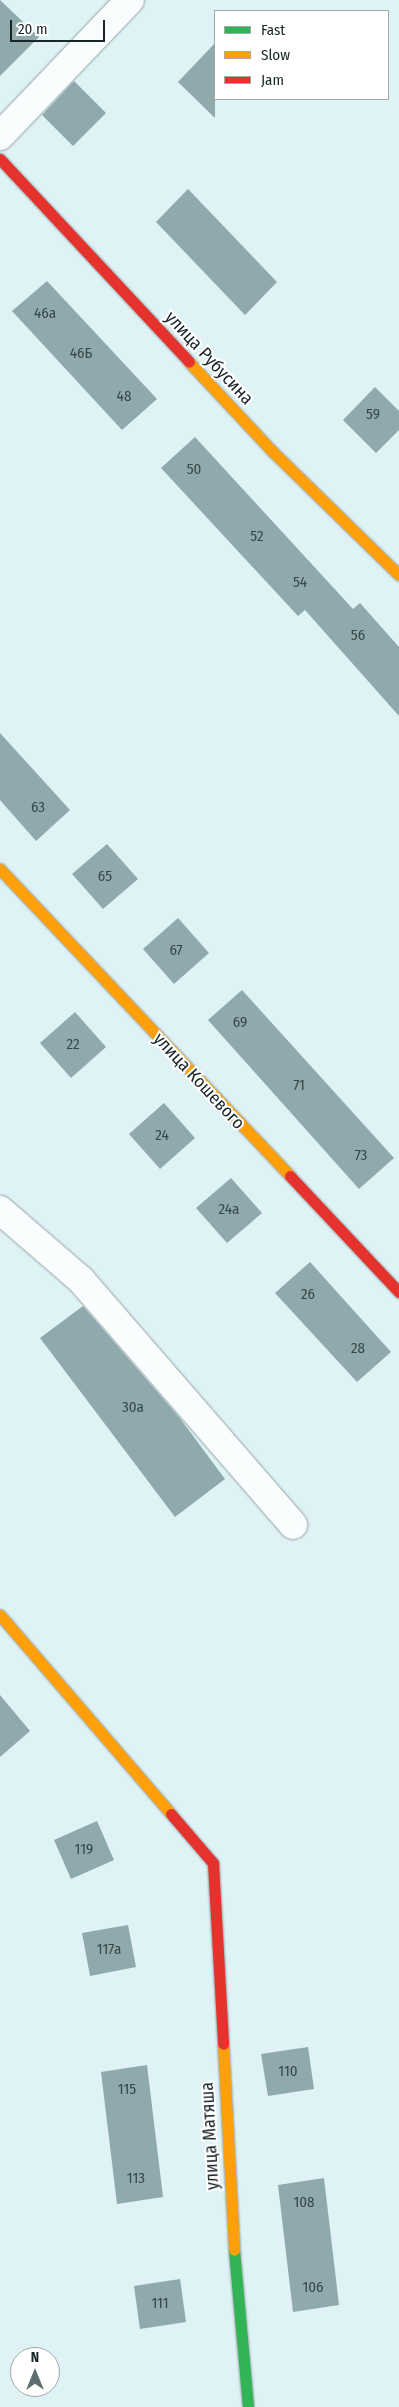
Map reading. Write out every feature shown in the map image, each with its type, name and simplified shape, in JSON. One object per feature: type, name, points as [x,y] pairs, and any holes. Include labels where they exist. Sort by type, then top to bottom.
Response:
[{"type":"street","points":[[0,136],[130,0]]},
{"type":"street","name":"улица Рубусина","points":[[0,159],[272,451],[399,575]]},
{"type":"street","name":"улица Кошевого","points":[[0,869],[399,1292]]},
{"type":"street","points":[[0,1210],[81,1280],[293,1524]]},
{"type":"street","name":"улица Матяша","points":[[1,1620],[213,1863],[233,2243],[248,2407]]},
{"type":"building","points":[[0,0],[39,37],[0,76]]},
{"type":"building","points":[[214,44],[215,118],[178,82]]},
{"type":"building","points":[[74,81],[106,113],[73,146],[42,115]]},
{"type":"building","points":[[188,189],[277,282],[245,315],[156,222]]},
{"type":"building","points":[[47,281],[157,399],[122,430],[12,311]]},
{"type":"building","points":[[375,387],[399,411],[399,430],[376,453],[343,420]]},
{"type":"building","points":[[195,437],[353,609],[360,603],[399,647],[399,716],[305,610],[298,616],[161,468]]},
{"type":"building","points":[[0,733],[70,810],[36,841],[0,800]]},
{"type":"building","points":[[107,844],[138,879],[103,909],[72,874]]},
{"type":"building","points":[[178,918],[209,953],[174,984],[143,949]]},
{"type":"building","points":[[242,990],[394,1158],[359,1189],[208,1020]]},
{"type":"building","points":[[75,1012],[106,1047],[71,1078],[40,1043]]},
{"type":"building","points":[[164,1103],[195,1138],[160,1169],[129,1134]]},
{"type":"building","points":[[231,1178],[262,1213],[227,1243],[196,1208]]},
{"type":"building","points":[[310,1262],[391,1352],[357,1382],[275,1293]]},
{"type":"building","points":[[83,1306],[179,1417],[225,1479],[175,1517],[40,1338]]},
{"type":"building","points":[[0,1695],[30,1731],[0,1757]]},
{"type":"building","points":[[97,1821],[114,1860],[71,1879],[54,1840]]},
{"type":"building","points":[[128,1925],[136,1967],[90,1976],[82,1933]]},
{"type":"building","points":[[308,2047],[314,2089],[268,2096],[261,2054]]},
{"type":"building","points":[[147,2065],[163,2197],[117,2204],[101,2072]]},
{"type":"building","points":[[324,2178],[339,2305],[293,2312],[278,2185]]},
{"type":"building","points":[[180,2279],[186,2322],[140,2329],[134,2286]]},
{"type":"traffic: fast","points":[[234,2250],[248,2407]]},
{"type":"traffic: slow","points":[[189,362],[272,451],[399,575]]},
{"type":"traffic: slow","points":[[0,869],[290,1176]]},
{"type":"traffic: slow","points":[[0,1615],[171,1814]]},
{"type":"traffic: slow","points":[[223,2044],[234,2250]]},
{"type":"traffic: jam","points":[[0,159],[189,362]]},
{"type":"traffic: jam","points":[[290,1176],[399,1292]]},
{"type":"traffic: jam","points":[[171,1814],[213,1863],[223,2044]]}]
